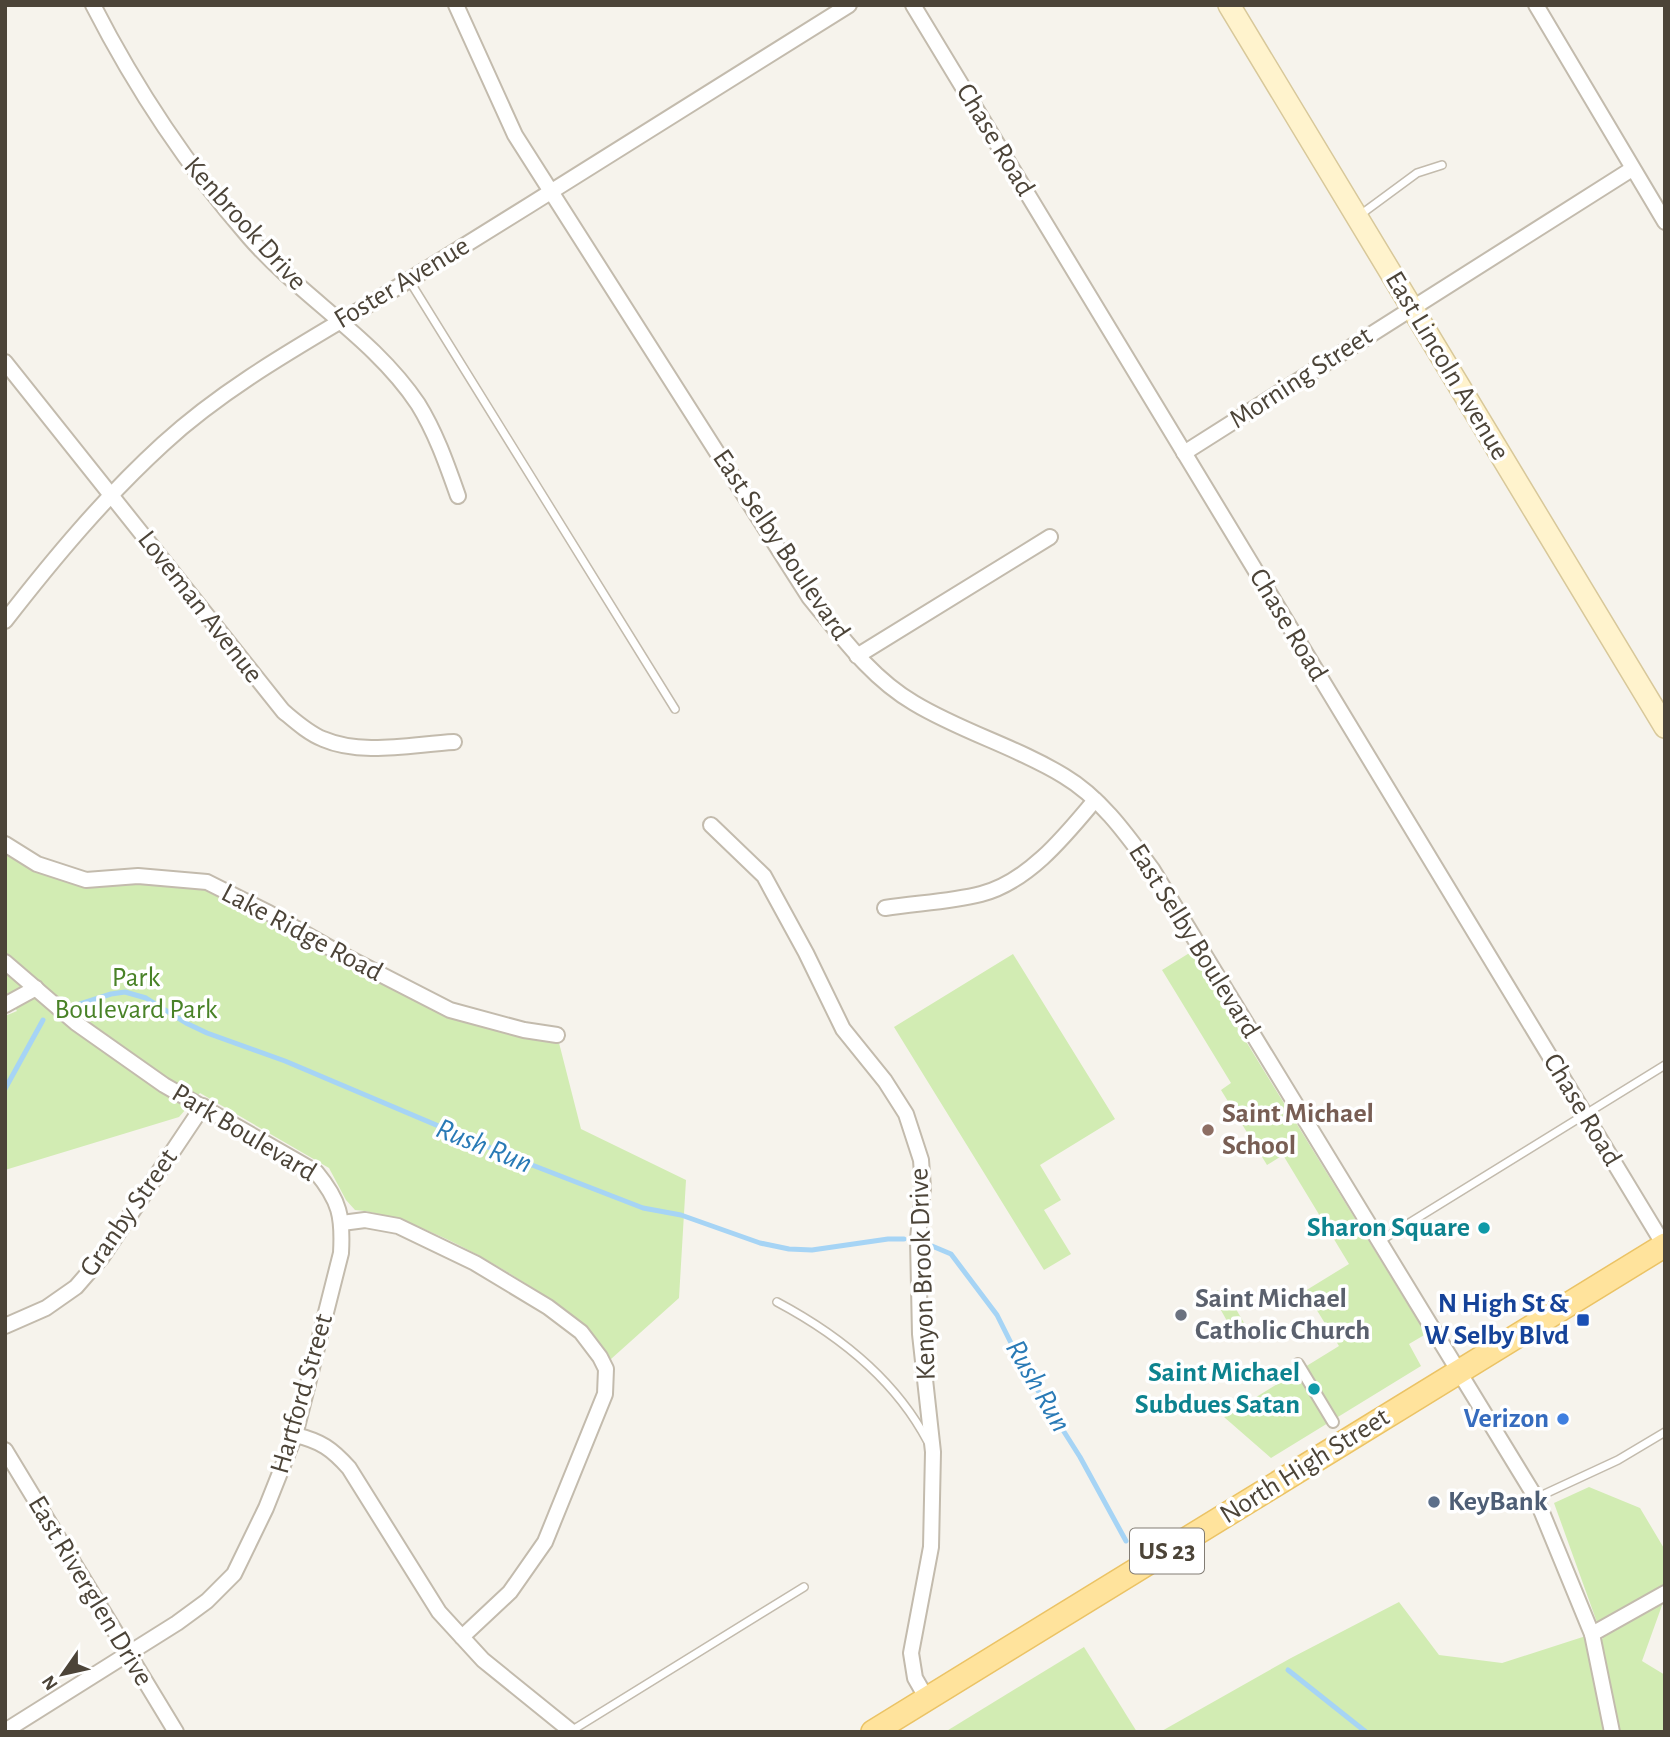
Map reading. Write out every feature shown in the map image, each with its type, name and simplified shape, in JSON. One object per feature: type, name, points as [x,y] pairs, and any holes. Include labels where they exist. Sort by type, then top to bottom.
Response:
[{"type":"main road","name":"East Lincoln Avenue","points":[[1229,5],[1665,727]]},
{"type":"main road","name":"North High Street","points":[[873,1732],[1664,1245]]},
{"type":"street","name":"Kenbrook Drive","points":[[93,5],[144,99],[204,183],[266,255],[390,369],[418,404],[437,438],[458,496]]},
{"type":"street","name":"East Selby Boulevard","points":[[456,5],[514,135],[809,597],[857,656],[884,681],[914,703],[1065,776],[1095,800],[1126,833],[1152,869],[1536,1498],[1592,1634],[1612,1732]]},
{"type":"street","name":"Foster Avenue","points":[[5,621],[59,553],[111,495],[164,443],[223,395],[849,5]]},
{"type":"street","name":"Chase Road","points":[[913,5],[1664,1245]]},
{"type":"street","points":[[1536,5],[1665,222]]},
{"type":"street","name":"Morning Street","points":[[1184,453],[1632,169]]},
{"type":"street","name":"Loveman Avenue","points":[[5,362],[283,711],[324,739],[348,745],[372,747],[454,742]]},
{"type":"street","points":[[857,656],[1050,537]]},
{"type":"street","points":[[885,908],[981,894],[1004,885],[1030,868],[1095,800]]},
{"type":"street","name":"Kenyon Brook Drive","points":[[711,825],[764,876],[843,1029],[885,1081],[906,1114],[921,1160],[923,1188],[918,1239],[920,1334],[933,1452],[931,1547],[911,1653],[915,1678],[927,1699]]},
{"type":"street","name":"Lake Ridge Road","points":[[5,844],[37,864],[86,880],[138,876],[207,882],[450,1010],[524,1030],[557,1035]]},
{"type":"street","name":"Park Boulevard","points":[[5,962],[76,1023],[164,1085],[316,1172],[330,1189],[342,1223]]},
{"type":"street","points":[[5,1005],[36,988]]},
{"type":"street","name":"Granby Street","points":[[5,1326],[46,1308],[76,1287],[102,1257],[202,1106]]},
{"type":"street","points":[[342,1223],[382,1221],[425,1238],[475,1263],[548,1307],[581,1332],[606,1369],[605,1394],[545,1542],[510,1592],[462,1637]]},
{"type":"street","name":"Hartford Street","points":[[5,1731],[129,1655],[207,1601],[234,1574],[266,1508],[295,1435],[341,1253],[342,1223]]},
{"type":"street","points":[[1298,1364],[1333,1422]]},
{"type":"street","points":[[295,1435],[313,1440],[334,1451],[349,1468],[439,1612],[483,1660],[571,1732]]},
{"type":"street","name":"East Riverglen Drive","points":[[5,1450],[176,1732]]},
{"type":"street","points":[[1592,1634],[1665,1593]]},
{"type":"lane","points":[[1357,217],[1417,173],[1442,165]]},
{"type":"lane","points":[[409,280],[675,709]]},
{"type":"lane","points":[[1380,1241],[1665,1065]]},
{"type":"lane","points":[[777,1302],[811,1320],[874,1370],[904,1402],[933,1452]]},
{"type":"lane","points":[[1536,1498],[1618,1460],[1665,1432]]},
{"type":"lane","points":[[571,1732],[804,1587]]},
{"type":"green space","name":"Park Boulevard Park","points":[[5,844],[86,880],[207,882],[466,1015],[557,1035],[581,1129],[686,1180],[679,1298],[611,1359],[594,1337],[570,1315],[513,1275],[446,1239],[413,1225],[355,1210],[346,1200],[329,1168],[200,1093],[179,1117],[5,1170],[5,1016],[17,1011],[5,993]]},
{"type":"green space","points":[[1191,952],[1426,1334],[1409,1344],[1421,1366],[1271,1458],[1224,1417],[1339,1346],[1305,1291],[1349,1264],[1283,1155],[1267,1165],[1221,1090],[1231,1083],[1162,970]]},
{"type":"green space","points":[[1013,954],[1115,1119],[1040,1165],[1061,1200],[1044,1210],[1071,1254],[1044,1270],[894,1027]]},
{"type":"green space","points":[[1218,1290],[1227,1306],[1233,1304],[1247,1328],[1237,1334],[1237,1339],[1212,1294]]},
{"type":"green space","points":[[1589,1487],[1640,1508],[1665,1550],[1665,1597],[1642,1661],[1665,1675],[1665,1732],[1160,1732],[1291,1658],[1399,1602],[1439,1655],[1502,1663],[1592,1634],[1603,1639],[1554,1503]]},
{"type":"green space","points":[[1084,1647],[1137,1732],[945,1732]]},
{"type":"waterway","name":"Rush Run","points":[[80,1004],[125,992],[146,998],[207,1033],[285,1061],[514,1158],[643,1208],[681,1215],[760,1243],[812,1250],[904,1239]]},
{"type":"waterway","name":"Rush Run","points":[[5,1089],[43,1020]]},
{"type":"waterway","name":"Rush Run","points":[[932,1246],[951,1254],[997,1315],[1023,1367],[1080,1457],[1126,1541]]},
{"type":"waterway","name":"Rush Run","points":[[1288,1670],[1366,1732]]},
{"type":"place","name":"Saint Michael School","points":[[1208,1130]]},
{"type":"place","name":"Sharon Square","points":[[1484,1228]]},
{"type":"place","name":"Saint Michael Catholic Church","points":[[1181,1315]]},
{"type":"place","name":"N High St & W Selby Blvd","points":[[1583,1320]]},
{"type":"place","name":"Saint Michael Subdues Satan","points":[[1314,1389]]},
{"type":"place","name":"Verizon","points":[[1563,1419]]},
{"type":"place","name":"KeyBank","points":[[1434,1502]]}]
